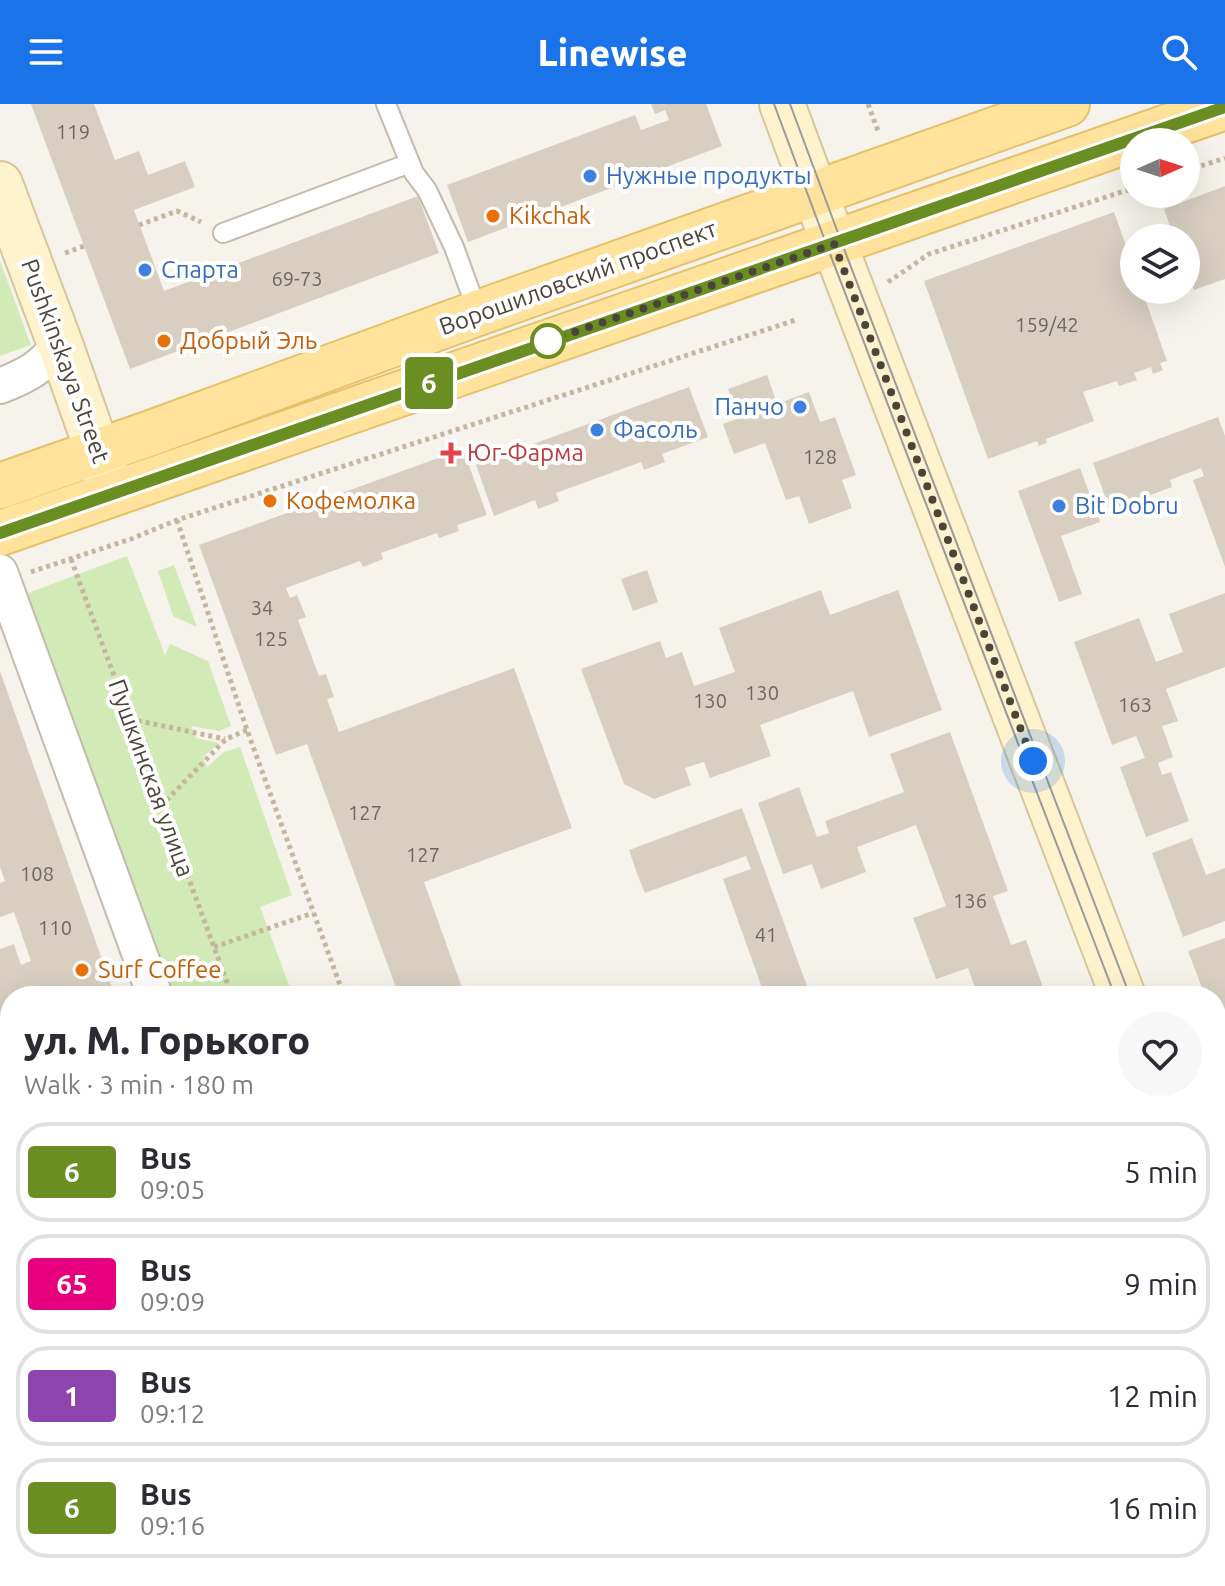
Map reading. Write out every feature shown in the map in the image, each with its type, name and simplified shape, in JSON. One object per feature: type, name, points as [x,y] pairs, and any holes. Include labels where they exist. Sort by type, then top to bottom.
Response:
[{"type":"main road","points":[[782,104],[1119,986]]},
{"type":"main road","name":"Ворошиловский проспект","points":[[0,486],[1067,104]]},
{"type":"main road","name":"Ворошиловский проспект","points":[[0,533],[1225,107]]},
{"type":"main road","name":"Pushkinskaya Street","points":[[0,184],[113,494]]},
{"type":"street","points":[[0,386],[31,373],[45,363],[60,344]]},
{"type":"street","points":[[2,577],[151,986]]},
{"type":"lane","points":[[386,104],[414,173],[427,190],[454,247],[478,313]]},
{"type":"lane","points":[[223,233],[410,163]]},
{"type":"path","points":[[1200,166],[1225,158]]},
{"type":"path","points":[[883,284],[929,254],[1120,193]]},
{"type":"path","points":[[139,225],[177,211],[223,233]]},
{"type":"path","points":[[61,255],[84,246]]},
{"type":"path","points":[[2,577],[71,559],[177,520],[796,320]]},
{"type":"path","points":[[177,520],[247,730],[340,986]]},
{"type":"path","name":"Пушкинская улица","points":[[71,559],[228,986]]},
{"type":"path","points":[[129,718],[226,739]]},
{"type":"path","points":[[161,806],[226,739],[247,730]]},
{"type":"path","points":[[214,947],[313,913]]},
{"type":"green space","points":[[0,261],[31,345],[0,356]]},
{"type":"green space","points":[[127,556],[165,655],[170,644],[208,661],[231,726],[219,731],[191,726],[196,738],[219,743],[203,757],[207,767],[224,752],[240,747],[292,895],[260,907],[289,986],[170,986],[23,595]]},
{"type":"green space","points":[[174,565],[197,627],[173,616],[158,571]]},
{"type":"building","points":[[31,104],[94,104],[115,160],[139,151],[148,175],[185,161],[195,187],[134,210],[164,291],[418,196],[439,253],[130,369]]},
{"type":"building","points":[[651,104],[706,104],[722,146],[468,242],[447,185],[635,115],[641,130],[669,120],[665,110],[655,114]]},
{"type":"building","points":[[1225,186],[1225,279],[1200,288],[1200,224],[1169,224],[1164,209],[1200,208],[1200,195]]},
{"type":"building","points":[[1114,212],[1120,229],[1120,304],[1147,304],[1167,361],[1160,363],[1163,370],[1153,374],[1151,367],[1134,373],[1137,380],[1119,386],[1117,381],[1083,392],[1094,421],[1046,439],[1047,443],[1039,446],[1037,441],[988,459],[924,281]]},
{"type":"building","points":[[767,375],[777,404],[809,392],[820,422],[835,417],[856,475],[842,480],[852,508],[809,524],[799,496],[786,500],[765,443],[734,454],[723,424],[739,418],[728,389]]},
{"type":"building","points":[[689,387],[708,437],[662,454],[665,462],[644,470],[641,462],[556,493],[559,501],[538,509],[535,500],[494,516],[476,465]]},
{"type":"building","points":[[1218,417],[1225,436],[1225,567],[1193,480],[1204,476],[1201,468],[1170,480],[1172,487],[1110,510],[1093,463]]},
{"type":"building","points":[[463,449],[487,515],[457,525],[459,531],[439,538],[437,533],[381,553],[383,559],[363,567],[360,561],[286,588],[290,598],[297,595],[306,617],[298,620],[319,676],[326,674],[334,697],[327,699],[339,732],[514,668],[572,828],[424,882],[461,986],[395,986],[307,744],[276,755],[199,545]]},
{"type":"building","points":[[1080,468],[1100,522],[1061,536],[1082,594],[1059,602],[1018,491]]},
{"type":"building","points":[[647,570],[658,602],[633,611],[621,579]]},
{"type":"building","points":[[821,590],[830,615],[898,590],[942,710],[869,737],[853,691],[760,725],[771,756],[710,778],[704,762],[685,768],[691,785],[654,799],[624,784],[581,669],[660,641],[666,658],[682,652],[694,686],[735,672],[719,628]]},
{"type":"building","points":[[1225,593],[1225,667],[1166,689],[1178,721],[1162,726],[1173,757],[1158,763],[1162,775],[1171,772],[1189,821],[1146,837],[1120,767],[1145,758],[1136,736],[1112,745],[1074,642],[1139,618],[1156,662],[1183,652],[1169,614]]},
{"type":"building","points":[[0,671],[111,986],[0,986],[0,949],[14,944],[21,965],[31,961],[14,912],[0,917],[0,883],[5,881],[0,867]]},
{"type":"building","points":[[950,732],[1008,891],[993,896],[1011,945],[1026,940],[1042,986],[974,986],[968,968],[936,979],[913,918],[946,906],[916,825],[857,847],[866,872],[821,889],[812,864],[783,874],[758,803],[799,787],[817,837],[829,833],[825,821],[904,792],[890,754]]},
{"type":"building","points":[[742,808],[807,986],[761,986],[723,879],[751,869],[746,856],[645,893],[629,850]]},
{"type":"building","points":[[1192,838],[1206,875],[1225,868],[1225,921],[1183,937],[1152,853]]},
{"type":"building","points":[[1225,938],[1225,986],[1201,986],[1188,951]]},
{"type":"tram line","points":[[774,104],[1111,986]]},
{"type":"tram line","points":[[790,104],[1126,986]]},
{"type":"bus line","name":"6","points":[[0,533],[1225,107]]},
{"type":"place","name":"Нужные продукты","points":[[590,176]]},
{"type":"place","name":"Kikchak","points":[[493,216]]},
{"type":"place","name":"Спарта","points":[[145,270]]},
{"type":"place","name":"Добрый Эль","points":[[164,341]]},
{"type":"place","name":"Панчо","points":[[800,407]]},
{"type":"place","name":"Фасоль","points":[[597,430]]},
{"type":"place","name":"Юг-Фарма","points":[[451,453]]},
{"type":"place","name":"Кофемолка","points":[[270,501]]},
{"type":"place","name":"Bit Dobru","points":[[1059,506]]},
{"type":"place","name":"Surf Coffee","points":[[82,970]]},
{"type":"route","points":[[548,341],[834,244],[1033,761]]}]
